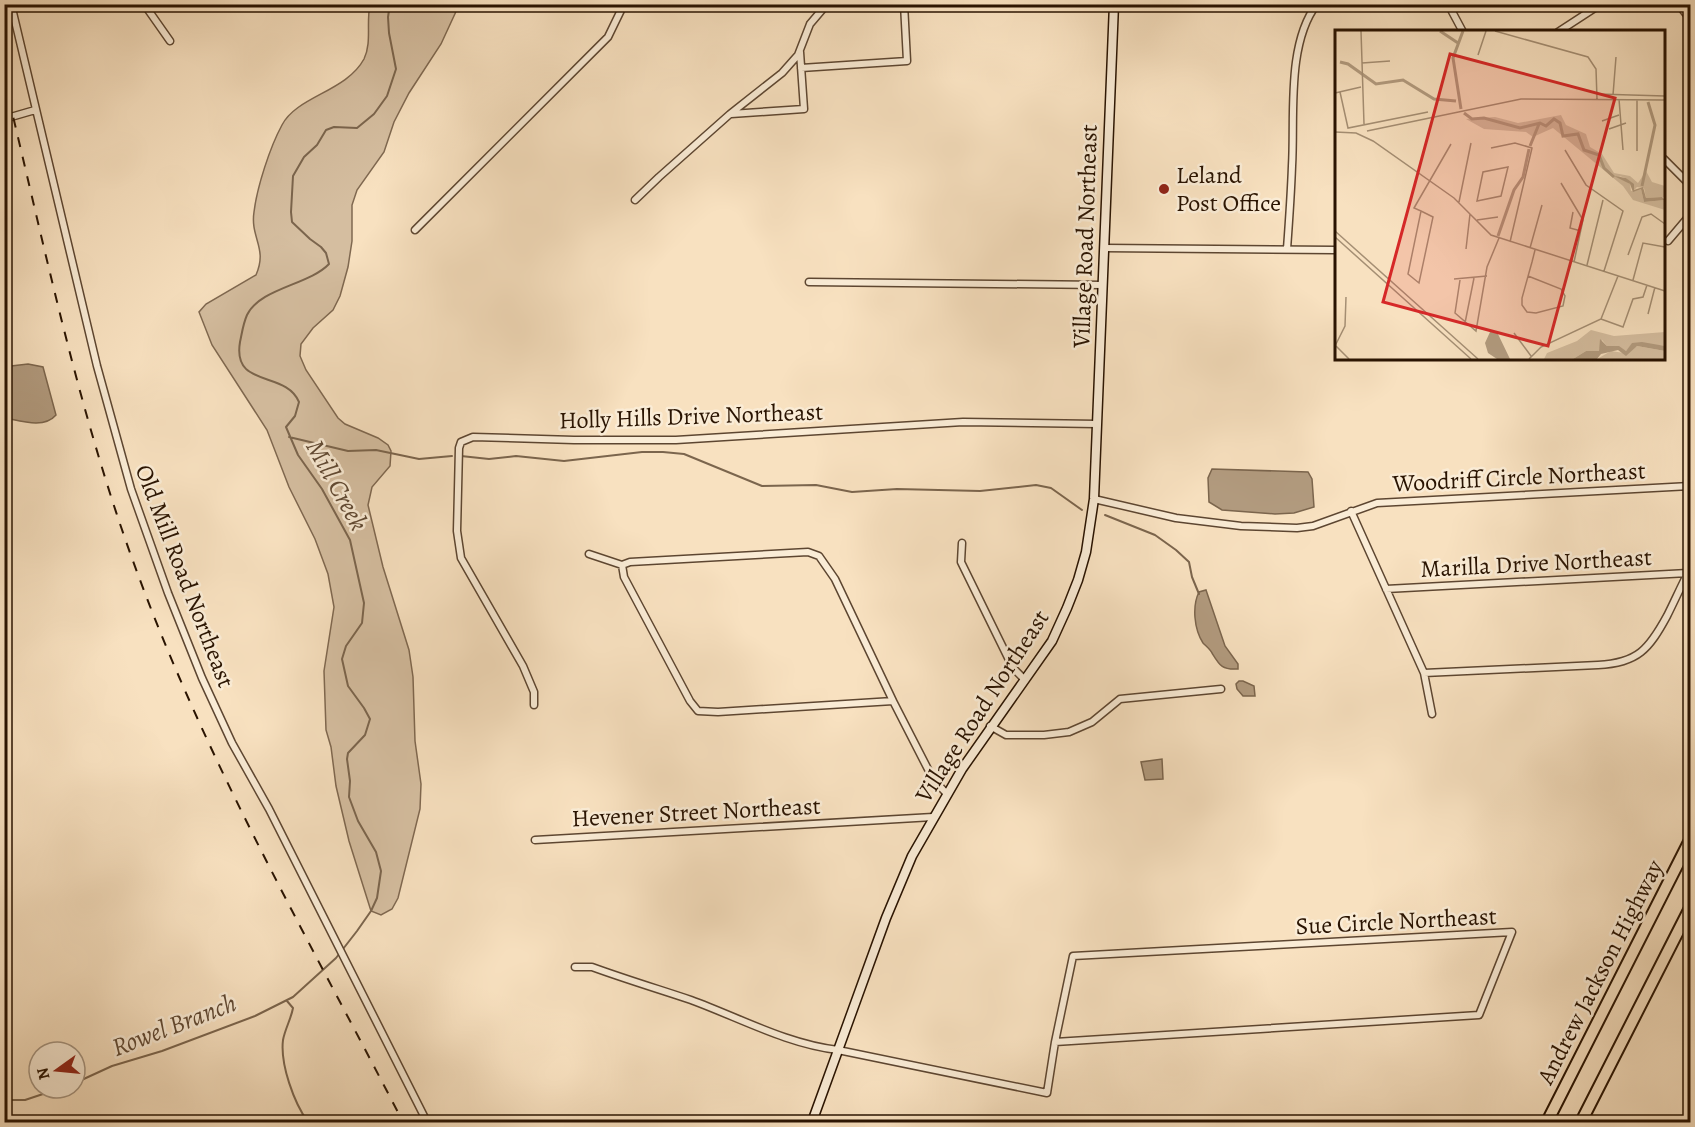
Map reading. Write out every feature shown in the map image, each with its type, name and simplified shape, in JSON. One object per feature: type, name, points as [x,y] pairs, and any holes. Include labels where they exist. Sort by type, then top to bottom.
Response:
[{"type":"highway","name":"Andrew Jackson Highway","points":[[1547,1122],[1690,840]]},
{"type":"highway","points":[[1581,1122],[1690,908]]},
{"type":"main road","name":"Village Road Northeast","points":[[812,1122],[886,918],[912,856],[946,794],[990,726],[1052,641],[1078,580],[1086,552],[1094,499],[1114,4]]},
{"type":"street","name":"Old Mill Road Northeast","points":[[11,4],[97,366],[124,464],[155,559],[220,717],[427,1122]]},
{"type":"street","points":[[144,4],[170,41]]},
{"type":"street","points":[[415,230],[608,37],[624,4]]},
{"type":"street","points":[[635,200],[730,114],[782,73],[800,50],[810,24],[827,4]]},
{"type":"street","points":[[801,68],[907,61],[904,4]]},
{"type":"street","points":[[1287,249],[1295,81],[1299,45],[1309,14],[1317,4]]},
{"type":"street","points":[[1448,4],[1462,30]]},
{"type":"street","points":[[1561,30],[1601,4]]},
{"type":"street","points":[[1678,4],[1690,19]]},
{"type":"street","points":[[730,114],[804,109],[800,50]]},
{"type":"street","points":[[5,116],[35,110]]},
{"type":"street","points":[[1665,160],[1690,185]]},
{"type":"street","points":[[1668,240],[1690,215]]},
{"type":"street","points":[[1104,248],[1335,249]]},
{"type":"street","points":[[809,282],[1103,285]]},
{"type":"street","name":"Holly Hills Drive Northeast","points":[[534,705],[534,692],[523,666],[461,558],[457,531],[461,442],[473,437],[676,440],[963,422],[1097,424]]},
{"type":"street","name":"Woodriff Circle Northeast","points":[[1094,499],[1176,518],[1278,528],[1312,526],[1377,503],[1690,486]]},
{"type":"street","points":[[1351,512],[1424,673],[1432,714]]},
{"type":"street","points":[[962,543],[961,562],[1013,668],[1024,679]]},
{"type":"street","points":[[589,555],[622,565],[630,562],[786,553],[808,552],[819,556],[835,579],[933,779],[946,794]]},
{"type":"street","points":[[622,565],[624,576],[690,702],[699,711],[718,712],[893,701]]},
{"type":"street","points":[[1424,673],[1610,664],[1626,661],[1642,652],[1656,636],[1689,571]]},
{"type":"street","name":"Marilla Drive Northeast","points":[[1386,589],[1689,571]]},
{"type":"street","points":[[990,726],[1006,735],[1044,735],[1069,732],[1092,722],[1120,699],[1221,689]]},
{"type":"street","name":"Hevener Street Northeast","points":[[535,840],[933,817]]},
{"type":"street","name":"Sue Circle Northeast","points":[[838,1050],[1047,1093],[1055,1042],[1074,956],[1512,932],[1479,1015],[1055,1042]]},
{"type":"street","points":[[575,968],[592,967],[690,1000],[792,1041],[838,1050]]},
{"type":"shaded area","points":[[370,5],[459,5],[441,44],[409,93],[394,122],[384,152],[357,190],[352,205],[352,241],[348,267],[340,296],[333,310],[313,328],[301,344],[300,356],[306,370],[338,418],[345,424],[378,438],[388,445],[391,451],[390,466],[372,487],[368,505],[383,567],[409,650],[413,677],[415,741],[421,784],[420,809],[398,898],[392,909],[381,915],[371,911],[349,841],[326,730],[324,671],[334,607],[328,574],[315,539],[289,487],[267,430],[212,345],[199,312],[206,304],[256,275],[260,250],[254,229],[254,212],[261,179],[273,144],[289,115],[346,79],[364,59],[368,46]]},
{"type":"shaded area","points":[[28,364],[43,367],[56,415],[45,422],[32,423],[5,418],[5,370],[11,366]]},
{"type":"shaded area","points":[[1212,469],[1308,472],[1312,479],[1314,507],[1294,513],[1275,514],[1222,510],[1209,502],[1208,478]]},
{"type":"shaded area","points":[[1206,590],[1225,646],[1238,664],[1238,669],[1228,669],[1222,666],[1200,637],[1196,624],[1195,604],[1199,592]]},
{"type":"shaded area","points":[[1239,681],[1254,686],[1255,696],[1243,696],[1237,689],[1236,684]]},
{"type":"shaded area","points":[[1162,759],[1163,779],[1145,780],[1141,762]]},
{"type":"waterway","name":"Mill Creek","points":[[87,1077],[112,1066],[162,1051],[255,1016],[293,997],[336,958],[371,911],[377,898],[381,871],[376,852],[358,821],[349,797],[348,753],[365,735],[370,719],[348,686],[342,659],[346,646],[362,623],[364,603],[350,540],[322,489],[298,455],[286,427],[295,416],[299,402],[292,392],[283,386],[252,373],[244,367],[240,357],[240,342],[247,315],[253,306],[273,293],[310,277],[329,264],[326,253],[321,247],[292,222],[293,176],[304,157],[317,145],[326,130],[334,127],[357,128],[374,114],[387,96],[396,69],[389,33],[390,4]]},
{"type":"waterway","points":[[289,437],[348,451],[376,450],[419,459],[452,456]]},
{"type":"waterway","points":[[461,456],[489,459],[516,456],[564,461],[642,452],[663,452],[684,454],[762,486],[816,485],[852,492],[897,489],[980,491],[1036,485],[1051,488],[1082,510]]},
{"type":"waterway","points":[[1105,515],[1155,535],[1176,550],[1189,562],[1199,594]]},
{"type":"waterway","points":[[287,1001],[293,1008],[283,1040],[284,1060],[293,1094],[308,1122]]},
{"type":"waterway","name":"Rowel Branch","points":[[4,1100],[27,1099]]},
{"type":"railway","points":[[4,79],[81,395],[118,519],[140,580],[168,650],[230,787],[263,855],[403,1122]]},
{"type":"place","name":"Leland Post Office","points":[[1164,189]]}]
